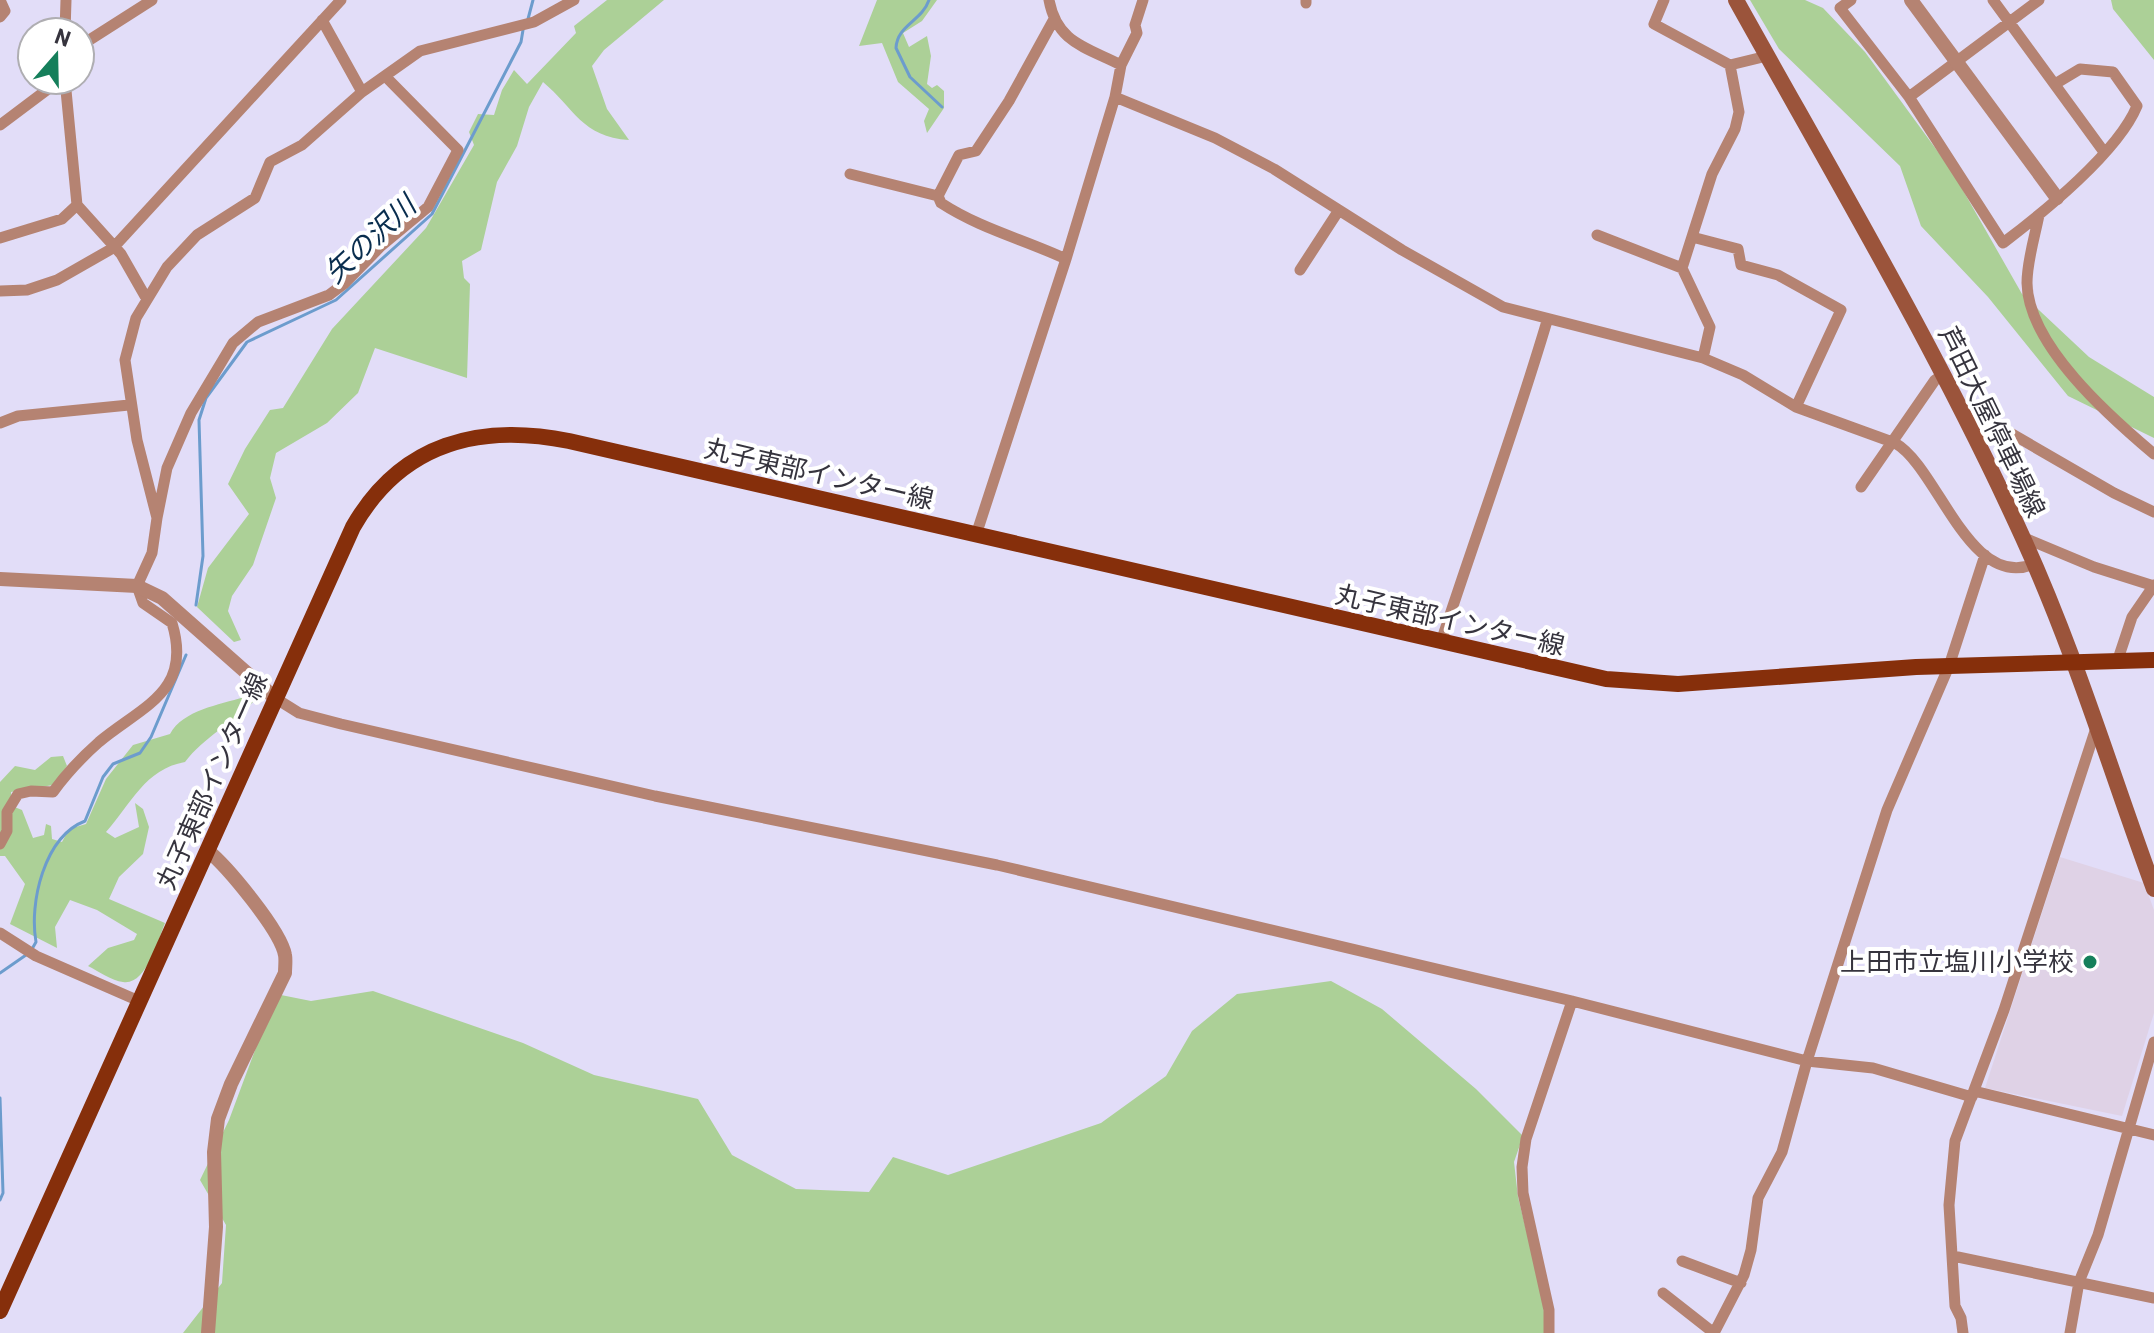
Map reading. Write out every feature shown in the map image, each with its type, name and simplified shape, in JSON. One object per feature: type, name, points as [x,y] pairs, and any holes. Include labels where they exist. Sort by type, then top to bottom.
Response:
[{"type":"main road","name":"芦田大屋停車場線","points":[[1736,0],[1944,374],[2022,537],[2073,660],[2154,889]]},
{"type":"main road","name":"丸子東部インター線","points":[[0,1311],[353,527],[365,508],[413,463],[474,437],[509,432],[544,436],[1574,673],[1652,683],[2073,660],[2154,660]]},
{"type":"street","points":[[0,0],[5,11],[0,17]]},
{"type":"street","points":[[96,36],[152,0]]},
{"type":"street","points":[[0,291],[27,290],[57,280],[113,248],[341,0]]},
{"type":"street","points":[[157,518],[129,405],[126,351],[145,296],[197,235],[255,198],[270,162],[302,145],[362,92],[420,51],[534,22],[574,0]]},
{"type":"street","points":[[1049,0],[1053,21],[1066,38],[1121,65]]},
{"type":"street","points":[[976,535],[1066,259],[1115,97],[1121,65],[1137,33],[1135,25],[1143,0]]},
{"type":"street","points":[[1664,0],[1654,24],[1730,65],[1767,56]]},
{"type":"street","points":[[1851,0],[1840,8],[1909,97],[2003,243],[2039,215],[2104,152],[2130,122],[2137,106],[2113,72],[2080,69],[2055,84]]},
{"type":"street","points":[[1911,0],[2057,198]]},
{"type":"street","points":[[1993,0],[2104,152]]},
{"type":"street","points":[[1909,97],[2039,0]]},
{"type":"street","points":[[322,20],[362,92]]},
{"type":"street","points":[[938,196],[959,155],[976,151],[1009,101],[1053,21]]},
{"type":"street","points":[[1703,358],[1710,327],[1682,268],[1712,174],[1735,129],[1739,112],[1730,65]]},
{"type":"street","points":[[0,844],[7,831],[7,812],[18,794],[53,792],[101,741],[160,699],[180,647],[172,623],[143,603],[137,586],[152,553],[167,468],[191,413],[233,343],[258,322],[329,295],[345,283],[381,246],[428,207],[458,150],[385,76]]},
{"type":"street","points":[[0,125],[41,96]]},
{"type":"street","points":[[65,96],[77,205],[121,254],[145,296]]},
{"type":"street","points":[[1115,97],[1215,138],[1480,296],[1547,321],[1703,358],[1743,375],[1796,407],[1895,443],[1908,450],[1951,518],[1985,555],[2018,568],[2034,564]]},
{"type":"street","points":[[850,174],[938,196]]},
{"type":"street","points":[[938,196],[941,203],[985,229],[1029,242],[1066,259]]},
{"type":"street","points":[[0,238],[62,219],[77,205]]},
{"type":"street","points":[[1300,270],[1339,210]]},
{"type":"street","points":[[2039,215],[2027,283],[2035,317],[2079,386],[2154,454]]},
{"type":"street","points":[[1597,235],[1682,268]]},
{"type":"street","points":[[1692,237],[1738,249],[1741,265],[1778,275],[1841,310],[1796,407]]},
{"type":"street","points":[[1441,642],[1504,448],[1520,412],[1547,321]]},
{"type":"street","points":[[1861,487],[1895,443],[1935,380],[1944,374]]},
{"type":"street","points":[[0,423],[18,416],[129,405]]},
{"type":"street","points":[[1968,423],[1987,421],[2000,427],[2114,493],[2154,512]]},
{"type":"street","points":[[2022,537],[2094,567],[2154,586],[2132,617],[2118,659]]},
{"type":"street","points":[[1663,1293],[1714,1333],[1741,1283],[1751,1250],[1758,1198],[1782,1152],[1807,1061],[1887,810],[1949,666],[1985,555]]},
{"type":"street","points":[[0,579],[137,586],[162,598],[275,698],[299,713],[341,724],[670,799],[997,865],[1572,1001],[1807,1061],[1873,1068],[2154,1135]]},
{"type":"street","points":[[1963,1333],[1955,1306],[1949,1205],[1955,1141],[2097,727]]},
{"type":"street","points":[[207,850],[231,873],[278,937],[285,954],[285,973],[231,1084],[218,1119],[214,1152],[216,1227],[208,1333]]},
{"type":"street","points":[[0,933],[36,956],[139,1001]]},
{"type":"street","points":[[1549,1333],[1549,1310],[1523,1193],[1522,1167],[1526,1139],[1572,1001]]},
{"type":"street","points":[[2070,1333],[2079,1282],[2098,1235],[2154,1042]]},
{"type":"street","points":[[1953,1256],[2154,1298]]},
{"type":"street","points":[[1682,1261],[1741,1283]]},
{"type":"shaded area","name":"上田市立塩川小学校","points":[[2060,857],[2144,883],[2154,910],[2154,1013],[2122,1116],[1985,1088]]},
{"type":"green space","points":[[607,0],[664,0],[604,50],[592,66],[607,109],[629,140],[613,138],[589,127],[543,82],[529,107],[517,146],[497,182],[481,250],[462,261],[464,278],[470,284],[467,378],[375,348],[358,393],[327,423],[276,453],[270,478],[276,498],[253,565],[232,596],[228,611],[241,640],[234,642],[197,607],[208,568],[249,514],[228,484],[245,449],[270,410],[283,408],[332,329],[426,228],[474,145],[469,132],[478,114],[494,115],[502,90],[514,70],[527,84],[576,33],[574,26]]},
{"type":"green space","points":[[877,0],[937,0],[922,21],[903,33],[909,47],[927,36],[931,56],[927,84],[932,88],[937,85],[944,91],[944,108],[927,133],[924,121],[929,109],[898,82],[882,43],[859,46]]},
{"type":"green space","points":[[1750,0],[1805,0],[1823,8],[1865,52],[1952,171],[2022,294],[2089,357],[2154,397],[2154,438],[2068,396],[1988,297],[1921,226],[1900,166],[1779,49]]},
{"type":"green space","points":[[2111,0],[2154,0],[2154,60],[2113,9]]},
{"type":"green space","points":[[244,697],[255,700],[185,762],[159,772],[149,780],[106,832],[115,838],[139,827],[135,803],[143,809],[149,827],[143,854],[119,877],[109,899],[165,923],[145,970],[138,977],[123,982],[88,966],[108,948],[134,940],[137,934],[97,910],[70,900],[55,927],[57,948],[10,924],[25,884],[5,856],[0,856],[0,782],[15,766],[35,770],[51,757],[63,756],[67,766],[53,785],[11,792],[12,806],[22,810],[33,838],[44,835],[46,824],[51,826],[52,839],[62,842],[69,829],[86,824],[106,779],[133,745],[170,734],[184,719],[202,710]]},
{"type":"green space","points":[[1331,981],[1382,1009],[1476,1089],[1523,1136],[1514,1162],[1518,1197],[1541,1290],[1547,1333],[183,1333],[222,1283],[226,1225],[200,1180],[229,1120],[276,994],[311,1001],[373,991],[523,1043],[594,1075],[698,1099],[732,1155],[796,1189],[869,1192],[893,1157],[948,1175],[1101,1123],[1166,1076],[1192,1031],[1237,994]]},
{"type":"waterway","name":"矢の沢川","points":[[528,19],[533,0]]},
{"type":"waterway","points":[[929,0],[905,28],[896,48],[910,77],[942,107]]},
{"type":"waterway","name":"矢の沢川","points":[[196,605],[203,556],[199,420],[206,398],[247,342],[336,300],[432,214],[521,42],[523,30]]},
{"type":"waterway","name":"矢の沢川","points":[[32,949],[36,942],[34,926],[38,891],[50,856],[59,841],[85,821],[103,777],[113,764],[140,753],[151,737],[186,655]]},
{"type":"waterway","name":"矢の沢川","points":[[0,973],[26,955]]},
{"type":"waterway","name":"矢の沢川","points":[[0,1098],[3,1193],[0,1200]]},
{"type":"place","name":"上田市立塩川小学校","points":[[2090,962]]}]
